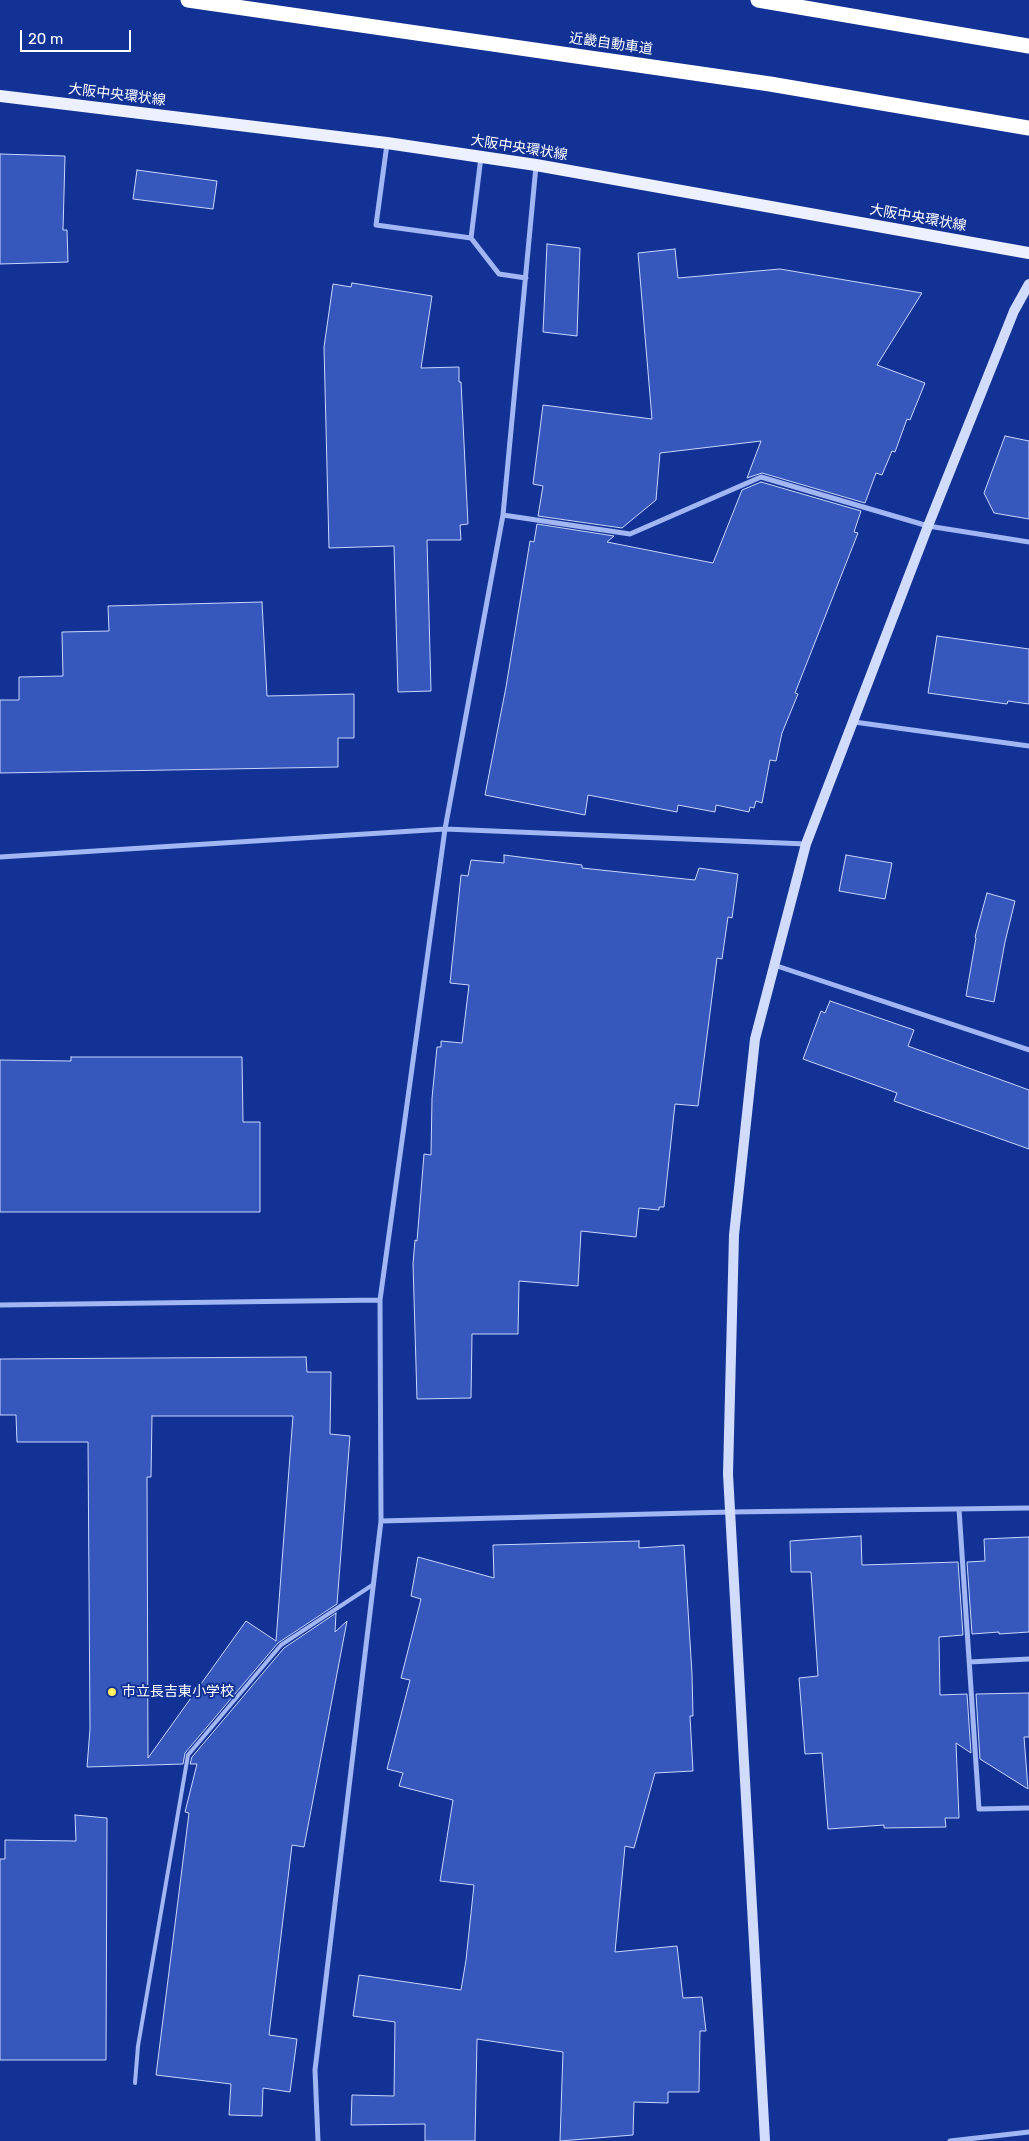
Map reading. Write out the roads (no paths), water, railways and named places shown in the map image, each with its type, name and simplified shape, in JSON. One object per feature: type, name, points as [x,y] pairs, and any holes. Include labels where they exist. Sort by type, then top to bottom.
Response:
[{"type":"highway","name":"近畿自動車道","points":[[188,0],[760,82],[1029,128]]},
{"type":"highway","points":[[758,0],[1029,46]]},
{"type":"main road","name":"大阪中央環状線","points":[[0,96],[387,143],[536,165],[1029,253]]},
{"type":"street","points":[[387,143],[376,225],[471,238],[499,274],[526,278]]},
{"type":"street","points":[[471,238],[481,157]]},
{"type":"street","points":[[318,2141],[315,2070],[381,1521],[380,1300],[445,829],[503,515],[536,165]]},
{"type":"street","points":[[765,2141],[728,1474],[734,1235],[755,1040],[806,844],[928,526],[1014,311],[1029,284]]},
{"type":"street","points":[[503,515],[630,534],[761,477],[928,526],[1029,542]]},
{"type":"street","points":[[854,722],[1029,746]]},
{"type":"street","points":[[0,857],[445,829],[806,844]]},
{"type":"street","points":[[774,965],[1029,1050]]},
{"type":"street","points":[[0,1305],[380,1300]]},
{"type":"street","points":[[381,1521],[730,1512],[1029,1508]]},
{"type":"street","points":[[959,1509],[979,1809],[1029,1808]]},
{"type":"street","points":[[969,1662],[1029,1659]]},
{"type":"street","points":[[950,2141],[1029,2132]]},
{"type":"lane","points":[[135,2083],[138,2046],[188,1755],[281,1645],[374,1584]]},
{"type":"place","name":"市立長吉東小学校","points":[[112,1692]]}]
